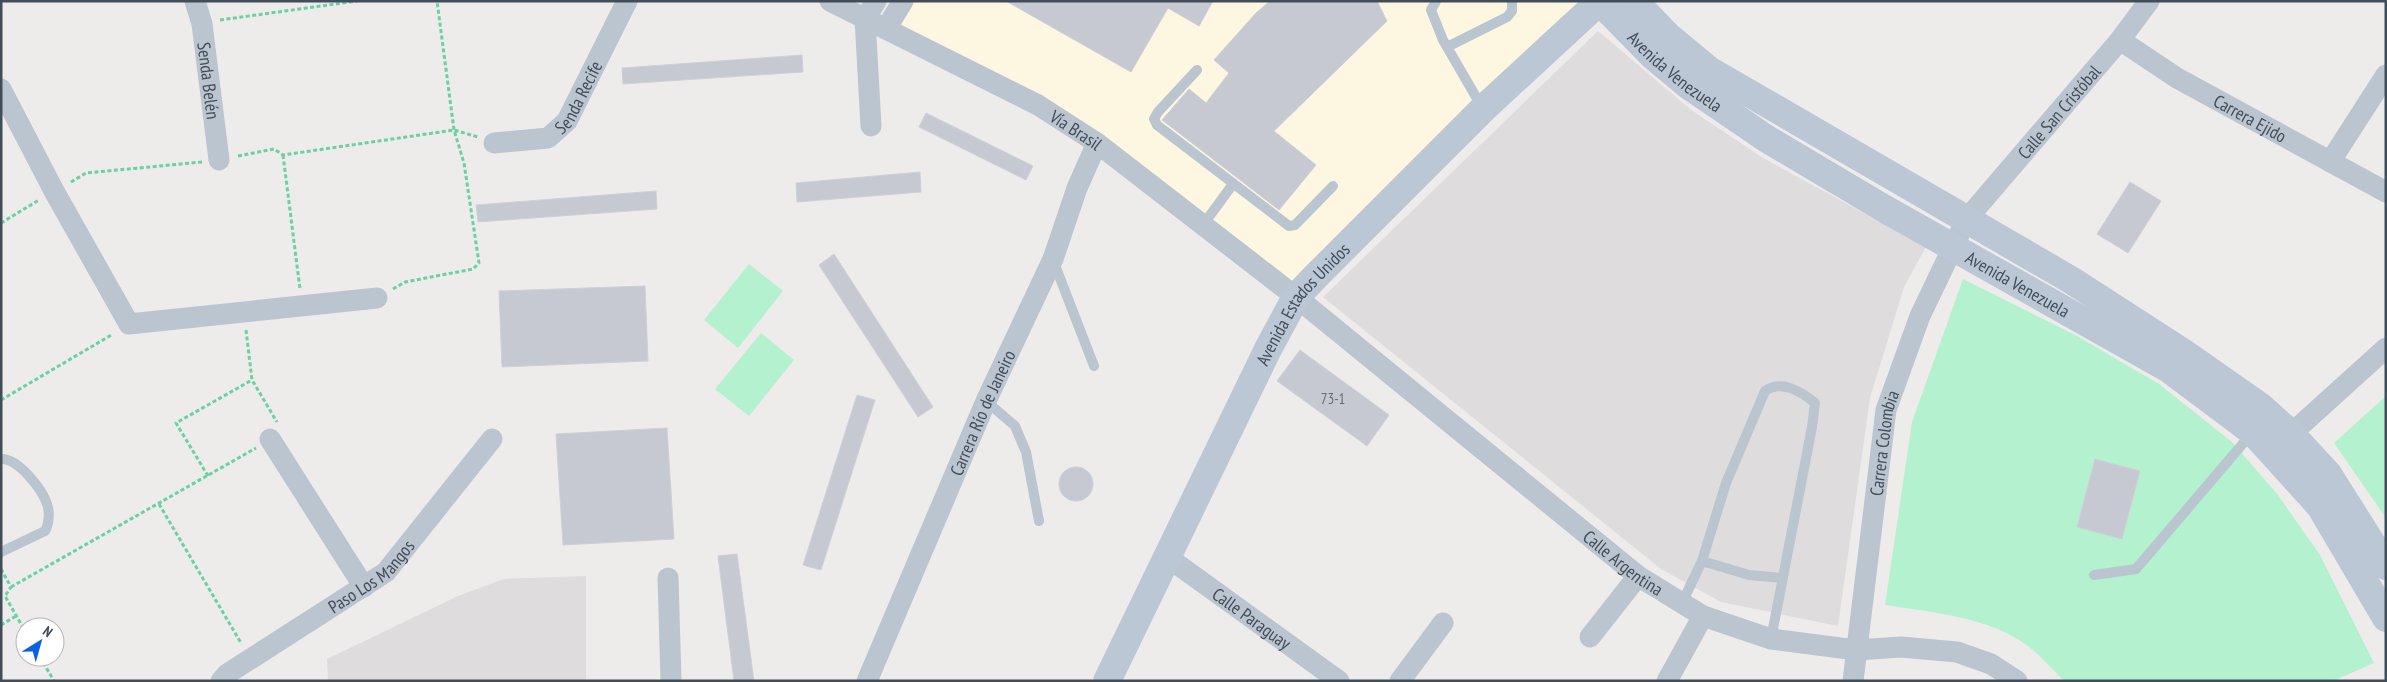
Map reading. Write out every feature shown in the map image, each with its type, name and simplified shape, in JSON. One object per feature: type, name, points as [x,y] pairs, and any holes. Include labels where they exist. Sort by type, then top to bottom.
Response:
[{"type":"street","name":"Senda Belén","points":[[195,1],[202,23],[219,160]]},
{"type":"street","name":"Senda Recife","points":[[494,143],[548,138],[568,121],[627,1]]},
{"type":"street","name":"Vía Brasil","points":[[830,1],[871,10],[886,29],[1038,105],[1098,143],[1296,297]]},
{"type":"street","points":[[886,29],[903,1]]},
{"type":"street","name":"Avenida Venezuela","points":[[1634,1],[1668,36],[1709,70],[2070,280],[2261,407],[2291,434],[2328,474],[2386,566]]},
{"type":"street","name":"Calle San Cristóbal","points":[[1966,220],[2120,40],[2149,1]]},
{"type":"street","name":"Avenida Venezuela","points":[[1599,2],[1652,55],[1689,86],[1767,140],[2169,369],[2253,432],[2320,506],[2386,618]]},
{"type":"street","name":"Avenida Estados Unidos","points":[[1107,681],[1166,556],[1268,349],[1296,297],[1483,110],[1599,2]]},
{"type":"street","points":[[871,10],[871,126]]},
{"type":"street","name":"Carrera Ejido","points":[[2120,40],[2177,78],[2386,192]]},
{"type":"street","points":[[2330,162],[2386,75]]},
{"type":"street","points":[[1,89],[54,191],[129,324],[377,298]]},
{"type":"street","name":"Carrera Río de Janeiro","points":[[867,681],[986,401],[1053,259],[1077,188],[1098,143]]},
{"type":"street","name":"Carrera Colombia","points":[[1853,681],[1886,410],[1920,316],[1966,220]]},
{"type":"street","name":"Calle Argentina","points":[[1296,297],[1638,576],[1702,616],[1771,639],[1856,650],[1901,647],[1957,652],[1991,664],[2017,681]]},
{"type":"street","points":[[2291,434],[2386,348]]},
{"type":"street","points":[[270,439],[364,587]]},
{"type":"street","name":"Paso Los Mangos","points":[[221,681],[250,659],[386,572],[492,439]]},
{"type":"street","name":"Calle Paraguay","points":[[1166,556],[1339,681]]},
{"type":"street","points":[[1590,637],[1638,576]]},
{"type":"street","points":[[668,578],[671,681]]},
{"type":"street","points":[[1668,681],[1702,616]]},
{"type":"street","points":[[1400,681],[1442,623]]},
{"type":"lane","points":[[1436,1],[1431,10],[1448,47],[1483,110]]},
{"type":"lane","points":[[1448,47],[1507,17],[1512,11],[1512,1]]},
{"type":"lane","points":[[1198,70],[1158,112],[1154,119],[1157,125],[1289,226],[1294,225],[1333,186]]},
{"type":"lane","points":[[1203,225],[1233,184]]},
{"type":"lane","points":[[1053,259],[1094,366]]},
{"type":"lane","points":[[1682,603],[1702,561],[1726,483],[1765,391],[1770,387],[1787,387],[1803,392],[1815,403],[1812,427],[1771,639]]},
{"type":"lane","points":[[986,401],[1015,426],[1026,452],[1039,521]]},
{"type":"lane","points":[[2094,576],[2136,569],[2253,432]]},
{"type":"lane","points":[[1,458],[18,463],[24,469],[48,504],[49,518],[45,531],[1,552]]},
{"type":"lane","points":[[1702,561],[1749,575],[1783,578]]},
{"type":"path","points":[[202,23],[358,1]]},
{"type":"path","points":[[377,298],[405,282],[473,269],[479,263],[464,163],[454,130],[438,1]]},
{"type":"path","points":[[1,223],[86,173],[219,160],[274,149],[283,155],[454,130],[494,143]]},
{"type":"path","points":[[283,155],[303,306]]},
{"type":"path","points":[[1,625],[16,616],[5,596],[11,587],[283,433],[252,380],[243,312]]},
{"type":"path","points":[[1,400],[129,324]]},
{"type":"path","points":[[208,476],[176,422],[252,380]]},
{"type":"path","points":[[159,504],[250,659]]},
{"type":"path","points":[[1,569],[11,587]]},
{"type":"path","points":[[46,667],[54,681]]},
{"type":"shaded area","points":[[904,1],[1599,1],[1296,297],[1097,143],[886,29]]},
{"type":"shaded area","points":[[1598,31],[1690,109],[1763,158],[1926,247],[1904,287],[1870,398],[1838,626],[1721,602],[1661,569],[1323,297]]},
{"type":"shaded area","points":[[586,576],[586,681],[328,681],[327,659],[458,596],[504,579]]},
{"type":"green space","points":[[749,264],[783,291],[738,348],[704,320]]},
{"type":"green space","points":[[1963,279],[2077,336],[2159,384],[2232,442],[2278,495],[2320,555],[2374,663],[2333,681],[2064,681],[2028,646],[1996,628],[1940,613],[1885,605],[1912,422]]},
{"type":"green space","points":[[761,333],[794,360],[749,416],[715,389]]},
{"type":"green space","points":[[2386,396],[2386,518],[2334,443]]},
{"type":"building","points":[[1006,1],[1213,1],[1199,26],[1168,8],[1131,72]]},
{"type":"building","points":[[1270,1],[1377,1],[1387,21],[1274,131],[1316,165],[1279,210],[1162,120],[1189,89],[1206,103],[1229,73],[1214,60],[1256,13]]},
{"type":"building","points":[[802,55],[803,72],[623,84],[622,68]]},
{"type":"building","points":[[926,113],[1033,166],[1026,180],[919,127]]},
{"type":"building","points":[[920,172],[921,192],[797,202],[796,183]]},
{"type":"building","points":[[2130,182],[2161,201],[2128,253],[2097,234]]},
{"type":"building","points":[[656,191],[657,209],[478,222],[476,205]]},
{"type":"building","points":[[834,254],[933,407],[918,417],[819,265]]},
{"type":"building","points":[[645,286],[648,361],[502,367],[499,291]]},
{"type":"building","points":[[1300,350],[1389,415],[1367,446],[1277,381]]},
{"type":"building","points":[[857,395],[875,400],[821,570],[803,565]]},
{"type":"building","points":[[667,428],[674,539],[563,545],[556,434]]},
{"type":"building","points":[[2095,459],[2140,471],[2122,539],[2077,527]]},
{"type":"building","points":[[1076,467],[1088,472],[1093,484],[1088,496],[1076,501],[1064,496],[1059,484],[1064,472]]},
{"type":"building","points":[[737,554],[754,681],[734,681],[718,556]]}]
